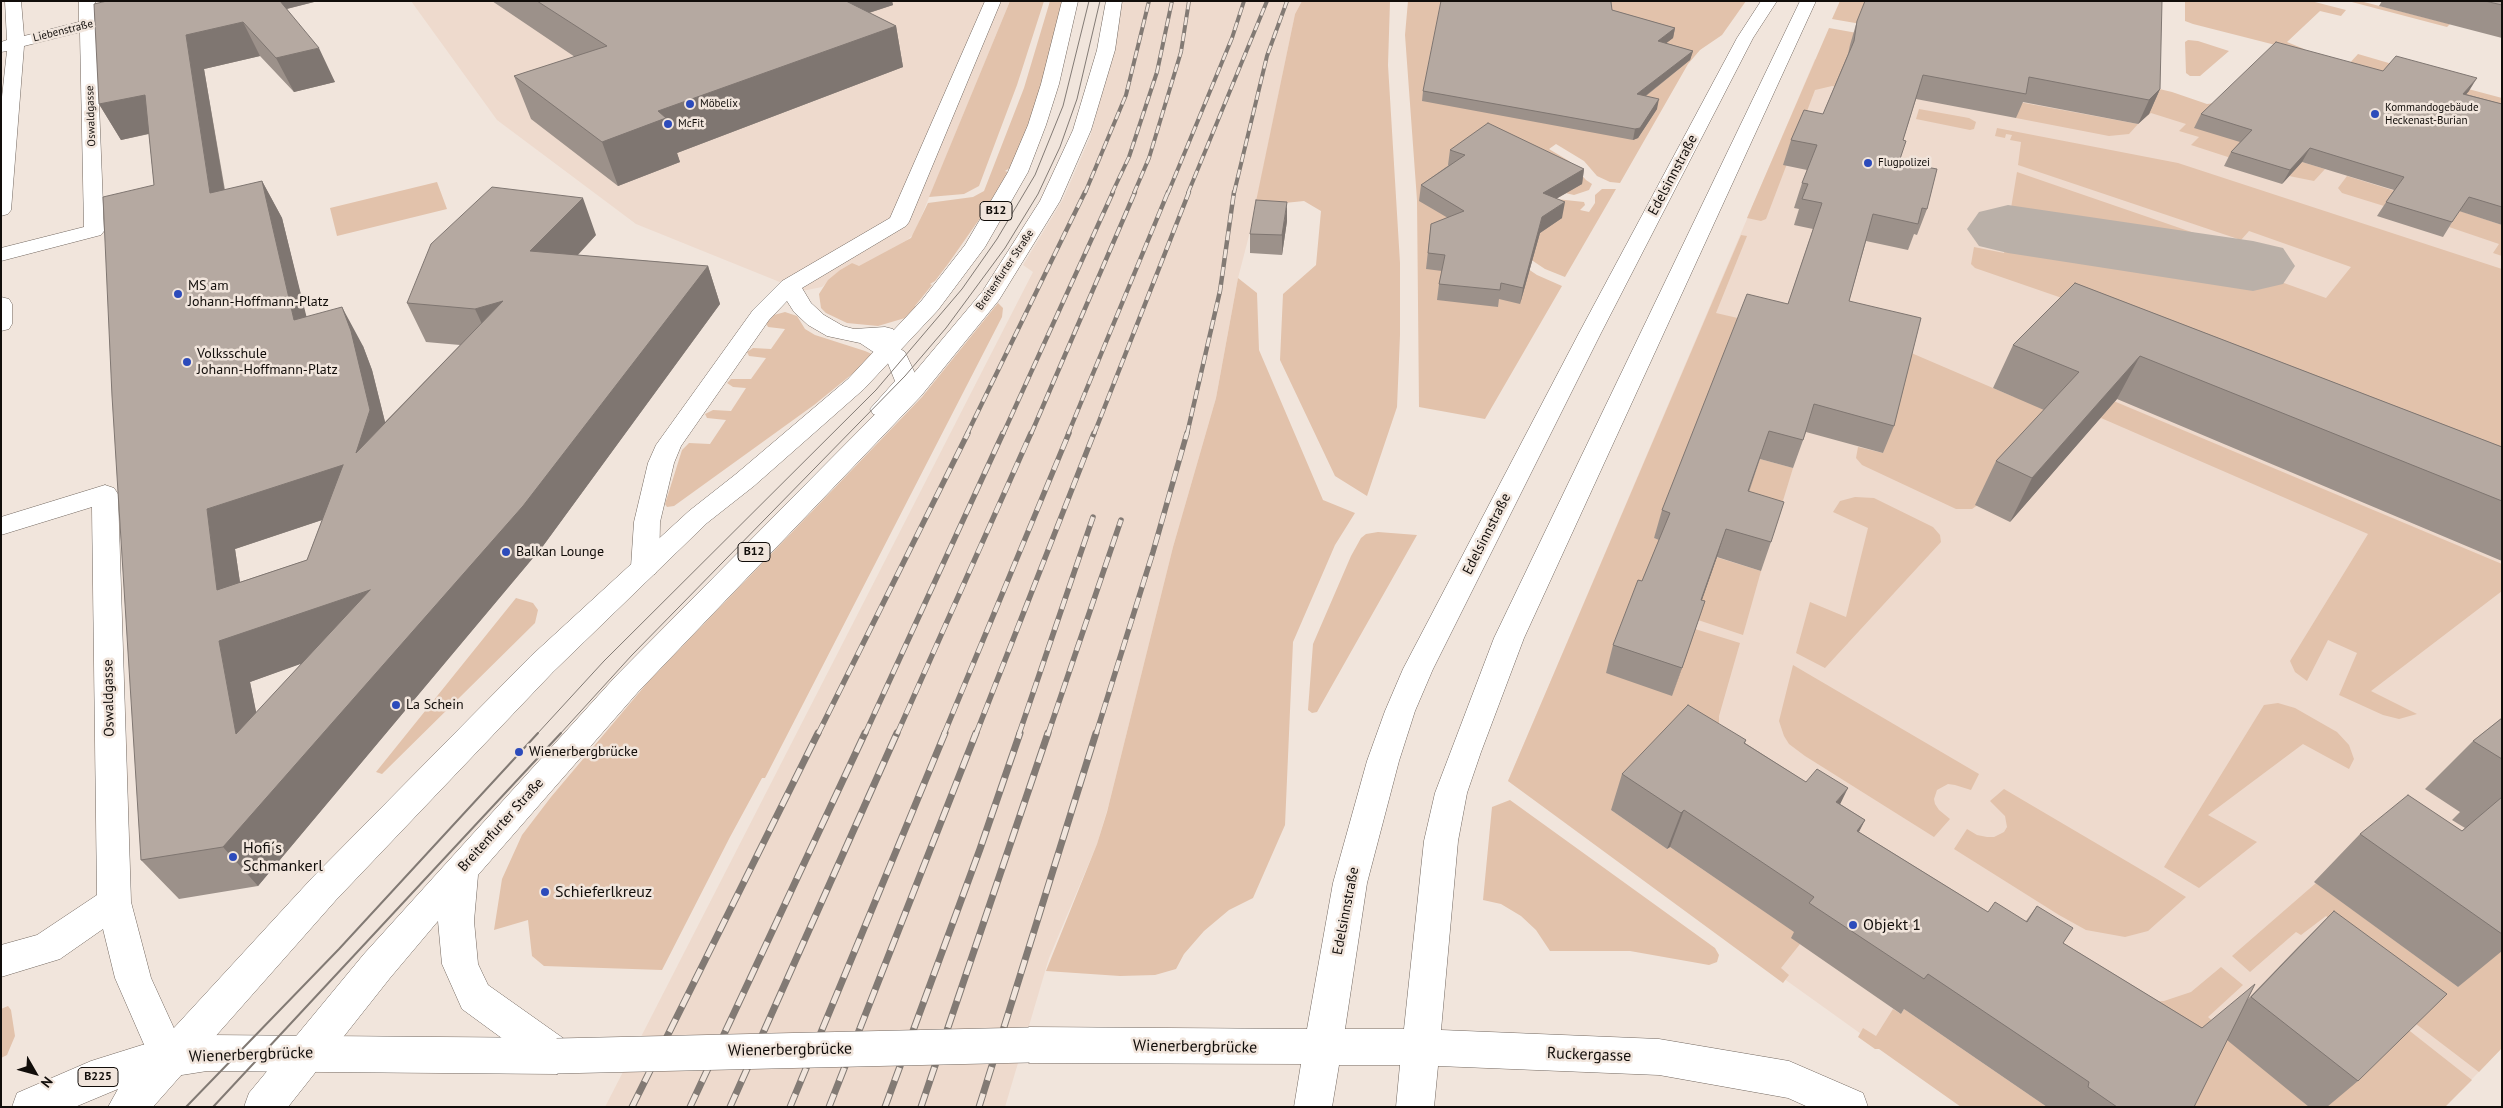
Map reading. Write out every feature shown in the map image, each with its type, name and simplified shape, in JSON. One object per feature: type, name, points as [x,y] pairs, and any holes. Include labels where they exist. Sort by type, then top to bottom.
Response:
[{"type":"main road","points":[[1,210],[8,46],[13,1]]},
{"type":"main road","name":"Oswaldgasse","points":[[1,255],[94,231],[87,1]]},
{"type":"main road","points":[[645,567],[647,522],[661,463],[669,445],[761,316],[790,286],[899,222],[993,1]]},
{"type":"main road","name":"Breitenfurter Straße","points":[[127,1107],[344,868],[542,664],[698,517],[745,480],[856,384],[917,320],[974,247],[1018,172],[1037,126],[1050,84],[1070,1]]},
{"type":"main road","name":"Breitenfurter Straße","points":[[263,1107],[377,966],[627,684],[912,390],[991,295],[1050,201],[1082,130],[1106,50],[1114,1]]},
{"type":"main road","name":"Edelsinnstraße","points":[[1313,1107],[1350,883],[1383,761],[1400,711],[1418,669],[1590,332],[1745,38],[1769,1]]},
{"type":"main road","points":[[1415,1107],[1442,842],[1451,792],[1481,706],[1509,638],[1808,1]]},
{"type":"main road","name":"Liebenstraße","points":[[8,46],[117,18]]},
{"type":"main road","name":"Breitenfurter Straße","points":[[790,286],[802,307],[816,320],[835,331],[867,337],[897,357],[907,382],[792,502],[792,512]]},
{"type":"main road","points":[[1,304],[1,324]]},
{"type":"main road","name":"Breitenfurter Straße","points":[[867,337],[901,329],[917,320]]},
{"type":"main road","name":"Oswaldgasse","points":[[1,526],[105,494],[114,902],[133,978],[169,1059]]},
{"type":"main road","points":[[462,870],[456,922],[460,964],[475,997],[558,1056]]},
{"type":"main road","points":[[1,961],[47,948],[114,902]]},
{"type":"main road","name":"Wienerbergbrücke","points":[[169,1059],[207,1053],[307,1052],[558,1056],[1020,1045],[1323,1048]]},
{"type":"main road","name":"Ruckergasse","points":[[1323,1048],[1420,1047],[1658,1057],[1789,1080],[1849,1107]]},
{"type":"main road","name":"B225","points":[[30,1107],[105,1074],[142,1063],[169,1059]]},
{"type":"shaded area","points":[[411,1],[1010,1],[914,234],[907,240],[859,267],[852,263],[840,270],[822,287],[802,291],[636,224],[497,120]]},
{"type":"shaded area","points":[[1010,1],[1044,1],[1017,85],[979,186],[964,194],[929,197]]},
{"type":"shaded area","points":[[1050,1],[1067,1],[1033,119],[1010,168],[1005,171],[1008,172],[983,214],[948,264],[935,281],[930,284],[932,285],[915,306],[920,307],[905,318],[878,326],[847,323],[826,313],[821,308],[819,294],[828,280],[840,270],[852,263],[859,266],[911,238],[928,203],[973,197],[984,191],[1024,88]]},
{"type":"shaded area","points":[[1121,1],[1302,1],[1295,14],[1251,228],[1238,278],[1216,398],[1173,547],[1109,804],[1097,844],[1049,958],[1005,1107],[605,1107],[1033,272],[1023,265],[1063,199],[1090,137],[1116,42]]},
{"type":"shaded area","points":[[1302,1],[1390,1],[1388,65],[1400,263],[1397,407],[1367,496],[1335,476],[1280,360],[1283,294],[1316,265],[1321,211],[1304,201],[1255,206],[1295,14]]},
{"type":"shaded area","points":[[1408,1],[1746,1],[1722,35],[1700,50],[1688,64],[1620,183],[1610,182],[1597,176],[1584,161],[1556,144],[1549,149],[1569,161],[1592,184],[1589,190],[1574,195],[1552,190],[1556,199],[1584,202],[1585,205],[1580,210],[1589,212],[1595,203],[1595,195],[1602,189],[1616,189],[1565,277],[1545,269],[1530,259],[1494,246],[1537,275],[1562,286],[1485,419],[1419,407],[1417,200],[1405,35]]},
{"type":"shaded area","points":[[1840,1],[1868,1],[1861,24],[1832,19]]},
{"type":"shaded area","points":[[2185,1],[2311,1],[2346,10],[2341,16],[2320,11],[2287,42],[2304,49],[2299,51],[2185,21]]},
{"type":"shaded area","points":[[2348,1],[2360,1],[2450,24],[2447,27]]},
{"type":"shaded area","points":[[1829,28],[2121,80],[2172,92],[2207,104],[2215,103],[2502,182],[2245,143],[2231,158],[2191,145],[2199,137],[2179,131],[2186,124],[2151,113],[2144,118],[1847,64],[1914,99],[1832,86],[1815,90],[1766,219],[1761,221],[1747,218]]},
{"type":"shaded area","points":[[2188,40],[2198,41],[2229,51],[2200,76],[2190,76],[2186,73],[2185,42]]},
{"type":"shaded area","points":[[2358,54],[2399,66],[2397,70],[2502,98],[2502,111],[2347,66]]},
{"type":"shaded area","points":[[1815,59],[2124,82],[2182,97],[2502,195],[2502,1048],[2445,1107],[1963,1107],[1508,781]]},
{"type":"shaded area","points":[[2019,102],[2138,124],[2129,134],[2109,136],[2016,118]]},
{"type":"shaded area","points":[[1919,109],[1969,118],[1976,122],[1974,129],[1970,130],[1916,119]]},
{"type":"shaded area","points":[[1997,128],[2178,163],[2502,269],[2502,461],[2077,300],[2059,297],[1975,268],[1971,264],[1974,247],[2004,253],[2007,232],[2239,267],[2326,298],[2351,267],[2249,231],[2241,240],[2018,165],[2021,142],[2010,140],[2012,135],[2006,134],[2005,138],[1995,136]]},
{"type":"shaded area","points":[[2302,162],[2325,169],[2314,181],[2289,176]]},
{"type":"shaded area","points":[[2017,172],[2235,247],[2223,259],[2008,226]]},
{"type":"shaded area","points":[[2347,176],[2395,191],[2384,206],[2342,193],[2338,188]]},
{"type":"shaded area","points":[[437,182],[447,209],[337,236],[330,208]]},
{"type":"shaded area","points":[[2460,211],[2502,225],[2502,256],[2493,253],[2499,244],[2449,227]]},
{"type":"shaded area","points":[[1741,235],[1747,236],[1716,313],[1772,326],[1654,538],[1761,571],[1743,635],[1695,619],[1672,695],[1695,629],[1740,643],[1719,716],[1719,724],[1611,810],[1667,849],[1670,847],[1796,933],[1800,944],[1781,968],[1789,975],[1783,983],[1508,781]]},
{"type":"shaded area","points":[[1238,278],[1257,293],[1259,350],[1323,500],[1355,513],[1335,545],[1293,642],[1285,825],[1253,898],[1229,910],[1204,931],[1184,954],[1176,969],[1155,975],[1120,976],[1046,971],[1097,844],[1107,812],[1173,547],[1216,398]]},
{"type":"shaded area","points":[[998,303],[1003,308],[1002,317],[765,778],[762,778],[730,837],[662,970],[544,966],[532,956],[528,920],[494,930],[502,879],[522,835],[551,797],[648,682],[922,397]]},
{"type":"shaded area","points":[[785,312],[797,316],[805,329],[815,335],[865,351],[872,354],[872,358],[814,405],[674,506],[667,507],[665,504],[682,450],[689,443],[710,444],[726,420],[707,418],[705,414],[713,410],[731,411],[746,388],[733,387],[727,383],[731,379],[751,379],[766,358],[749,356],[747,352],[753,348],[771,349],[785,329],[768,327],[766,323],[774,315]]},
{"type":"shaded area","points":[[1909,352],[2014,397],[2029,381],[2016,360],[2502,564],[2502,591],[2371,691],[2417,714],[2399,719],[2383,715],[2339,695],[2357,653],[2328,640],[2307,681],[2295,672],[2290,661],[2368,534],[2101,418],[1972,509],[1956,509],[1862,465],[1856,458],[1858,447],[1883,453]]},
{"type":"shaded area","points":[[1760,459],[1793,468],[1774,530],[1739,519]]},
{"type":"shaded area","points":[[1855,497],[1874,498],[1933,527],[1940,535],[1941,542],[1825,668],[1796,653],[1810,602],[1846,617],[1868,528],[1833,512],[1840,501]]},
{"type":"shaded area","points":[[1378,532],[1417,535],[1317,712],[1312,713],[1308,710],[1313,644],[1351,556],[1361,538],[1366,534]]},
{"type":"shaded area","points":[[516,598],[533,603],[538,610],[535,623],[382,774],[376,772]]},
{"type":"shaded area","points":[[1793,665],[1979,774],[1971,790],[1948,784],[1937,790],[1934,799],[1935,804],[1950,819],[1934,837],[1789,744],[1779,721]]},
{"type":"shaded area","points":[[2278,703],[2295,708],[2337,732],[2349,745],[2354,759],[2349,769],[2303,744],[2208,815],[2257,842],[2199,888],[2164,867],[2264,705]]},
{"type":"shaded area","points":[[2004,789],[2186,897],[2148,931],[2125,937],[2086,930],[2059,915],[1954,849],[1967,829],[1977,835],[1987,837],[1994,837],[2004,832],[2007,827],[2005,816],[1990,801]]},
{"type":"shaded area","points":[[1510,800],[1715,948],[1719,955],[1717,962],[1709,965],[1630,951],[1550,951],[1536,930],[1521,916],[1501,904],[1483,900],[1492,807]]},
{"type":"shaded area","points":[[2316,883],[2458,987],[2502,946],[2502,1048],[2479,1072],[2306,940],[2346,931],[2326,916],[2301,935],[2296,932],[2250,972],[2232,956]]},
{"type":"shaded area","points":[[2221,967],[2243,985],[2208,1017],[2309,1107],[2176,1107],[2149,1002],[2164,1001],[2191,992]]},
{"type":"shaded area","points":[[8,1006],[11,1010],[15,1036],[7,1055],[1,1058],[1,1009]]},
{"type":"shaded area","points":[[1893,1009],[1901,1014],[1904,1009],[2047,1107],[1961,1107],[1879,1049],[1875,1049],[1858,1037],[1863,1028],[1876,1036]]},
{"type":"shaded area","points":[[2406,1028],[2472,1080],[2445,1107],[2325,1107]]},
{"type":"building","points":[[107,1],[280,1],[319,48],[276,58],[243,22],[186,35],[210,193],[262,181],[294,320],[342,307],[351,331],[370,410],[356,453],[503,301],[475,309],[407,303],[431,244],[492,187],[583,198],[530,251],[708,266],[523,506],[223,847],[141,860],[112,396],[103,197],[154,185],[145,95],[99,104],[94,4]],"holes":[[[343,465],[307,560],[217,590],[207,509]],[[370,590],[236,734],[219,641]]]},
{"type":"building","points":[[537,1],[846,1],[896,26],[658,111],[666,118],[602,142],[514,76],[607,46]]},
{"type":"building","points":[[1441,1],[1610,1],[1612,10],[1675,28],[1658,41],[1693,51],[1637,94],[1659,99],[1640,128],[1635,129],[1423,91]]},
{"type":"building","points":[[1865,1],[2162,1],[2160,89],[2149,100],[2029,77],[2026,94],[1923,75],[1903,140],[1906,141],[1899,162],[1937,169],[1927,209],[1922,208],[1918,224],[1873,214],[1849,301],[1921,318],[1894,426],[1814,404],[1803,440],[1769,431],[1748,491],[1784,502],[1771,542],[1726,529],[1701,600],[1705,601],[1682,668],[1613,645],[1638,580],[1642,581],[1670,513],[1662,510],[1747,294],[1788,304],[1822,203],[1802,199],[1808,184],[1802,183],[1817,145],[1791,140],[1804,110],[1823,114],[1854,41],[1857,21]]},
{"type":"building","points":[[2485,1],[2502,1],[2502,5]]},
{"type":"building","points":[[2276,42],[2383,71],[2396,56],[2477,78],[2463,94],[2502,104],[2502,207],[2469,197],[2452,222],[2386,202],[2404,177],[2310,148],[2290,170],[2231,152],[2252,130],[2201,114]]},
{"type":"building","points":[[1488,123],[1584,169],[1543,193],[1565,202],[1542,217],[1523,288],[1501,283],[1500,290],[1439,284],[1445,255],[1428,253],[1431,224],[1464,211],[1421,185],[1465,155],[1450,150]]},
{"type":"building","points":[[1256,200],[1287,202],[1282,235],[1250,234]]},
{"type":"building","points":[[2075,283],[2502,447],[2502,501],[2140,356],[2032,478],[1996,461],[2079,372],[2013,345]]},
{"type":"building","points":[[1688,705],[1746,740],[1744,743],[1806,782],[1817,769],[1848,788],[1836,802],[1865,820],[1857,831],[1988,912],[1995,902],[2027,922],[2037,906],[2073,928],[2063,943],[2202,1028],[2255,984],[2194,1107],[2117,1107],[2088,1087],[2089,1082],[1928,974],[1924,979],[1809,903],[1814,897],[1684,810],[1681,813],[1622,774]]},
{"type":"building","points":[[2502,718],[2502,759],[2473,741]]},
{"type":"building","points":[[2408,795],[2462,831],[2502,797],[2502,934],[2360,834]]},
{"type":"building","points":[[2334,911],[2447,994],[2358,1081],[2251,997]]},
{"type":"taxiway","points":[[2008,229],[2253,266]]},
{"type":"tram line","points":[[537,734],[604,661],[876,390],[962,289],[997,239],[1035,175],[1063,106],[1089,1]]},
{"type":"tram line","points":[[560,734],[632,655],[905,376],[946,328],[1005,248],[1038,194],[1060,147],[1077,99],[1100,1]]},
{"type":"tram line","points":[[186,1107],[339,949],[538,733]]},
{"type":"tram line","points":[[213,1107],[561,733]]},
{"type":"railway","points":[[1085,193],[1126,95],[1149,1]]},
{"type":"railway","points":[[1112,193],[1129,157],[1157,72],[1172,1]]},
{"type":"railway","points":[[1134,193],[1149,158],[1181,52],[1189,1]]},
{"type":"railway","points":[[1168,193],[1232,38],[1244,1]]},
{"type":"railway","points":[[1188,193],[1267,1]]},
{"type":"railway","points":[[1234,193],[1267,56],[1287,1]]},
{"type":"railway","points":[[967,434],[1085,192]]},
{"type":"railway","points":[[1003,434],[1113,192]]},
{"type":"railway","points":[[1031,434],[1135,192]]},
{"type":"railway","points":[[1068,434],[1168,192]]},
{"type":"railway","points":[[1094,434],[1189,192]]},
{"type":"railway","points":[[1187,434],[1220,291],[1234,192]]},
{"type":"railway","points":[[818,734],[968,433]]},
{"type":"railway","points":[[865,734],[1003,433]]},
{"type":"railway","points":[[897,734],[1031,433]]},
{"type":"railway","points":[[944,734],[1069,433]]},
{"type":"railway","points":[[976,734],[1094,433]]},
{"type":"railway","points":[[1096,734],[1153,552],[1187,433]]},
{"type":"railway","points":[[1019,734],[1093,517]]},
{"type":"railway","points":[[1048,734],[1121,520]]},
{"type":"railway","points":[[632,1107],[818,733]]},
{"type":"railway","points":[[690,1107],[865,733]]},
{"type":"railway","points":[[730,1107],[897,733]]},
{"type":"railway","points":[[790,1107],[945,733]]},
{"type":"railway","points":[[829,1107],[976,733]]},
{"type":"railway","points":[[885,1107],[980,849],[1020,733]]},
{"type":"railway","points":[[921,1107],[1048,733]]},
{"type":"railway","points":[[979,1107],[1096,733]]},
{"type":"place","name":"Möbelix","points":[[690,104]]},
{"type":"place","name":"Kommandogebäude Heckenast-Burian","points":[[2375,114]]},
{"type":"place","name":"McFit","points":[[668,124]]},
{"type":"place","name":"Flugpolizei","points":[[1868,163]]},
{"type":"place","name":"MS am Johann-Hoffmann-Platz","points":[[178,294]]},
{"type":"place","name":"Volksschule Johann-Hoffmann-Platz","points":[[187,362]]},
{"type":"place","name":"Balkan Lounge","points":[[506,552]]},
{"type":"place","name":"La Schein","points":[[396,705]]},
{"type":"place","name":"Wienerbergbrücke","points":[[519,752]]},
{"type":"place","name":"Hofi´s Schmankerl","points":[[233,857]]},
{"type":"place","name":"Schieferlkreuz","points":[[545,892]]},
{"type":"place","name":"Objekt 1","points":[[1853,925]]}]
